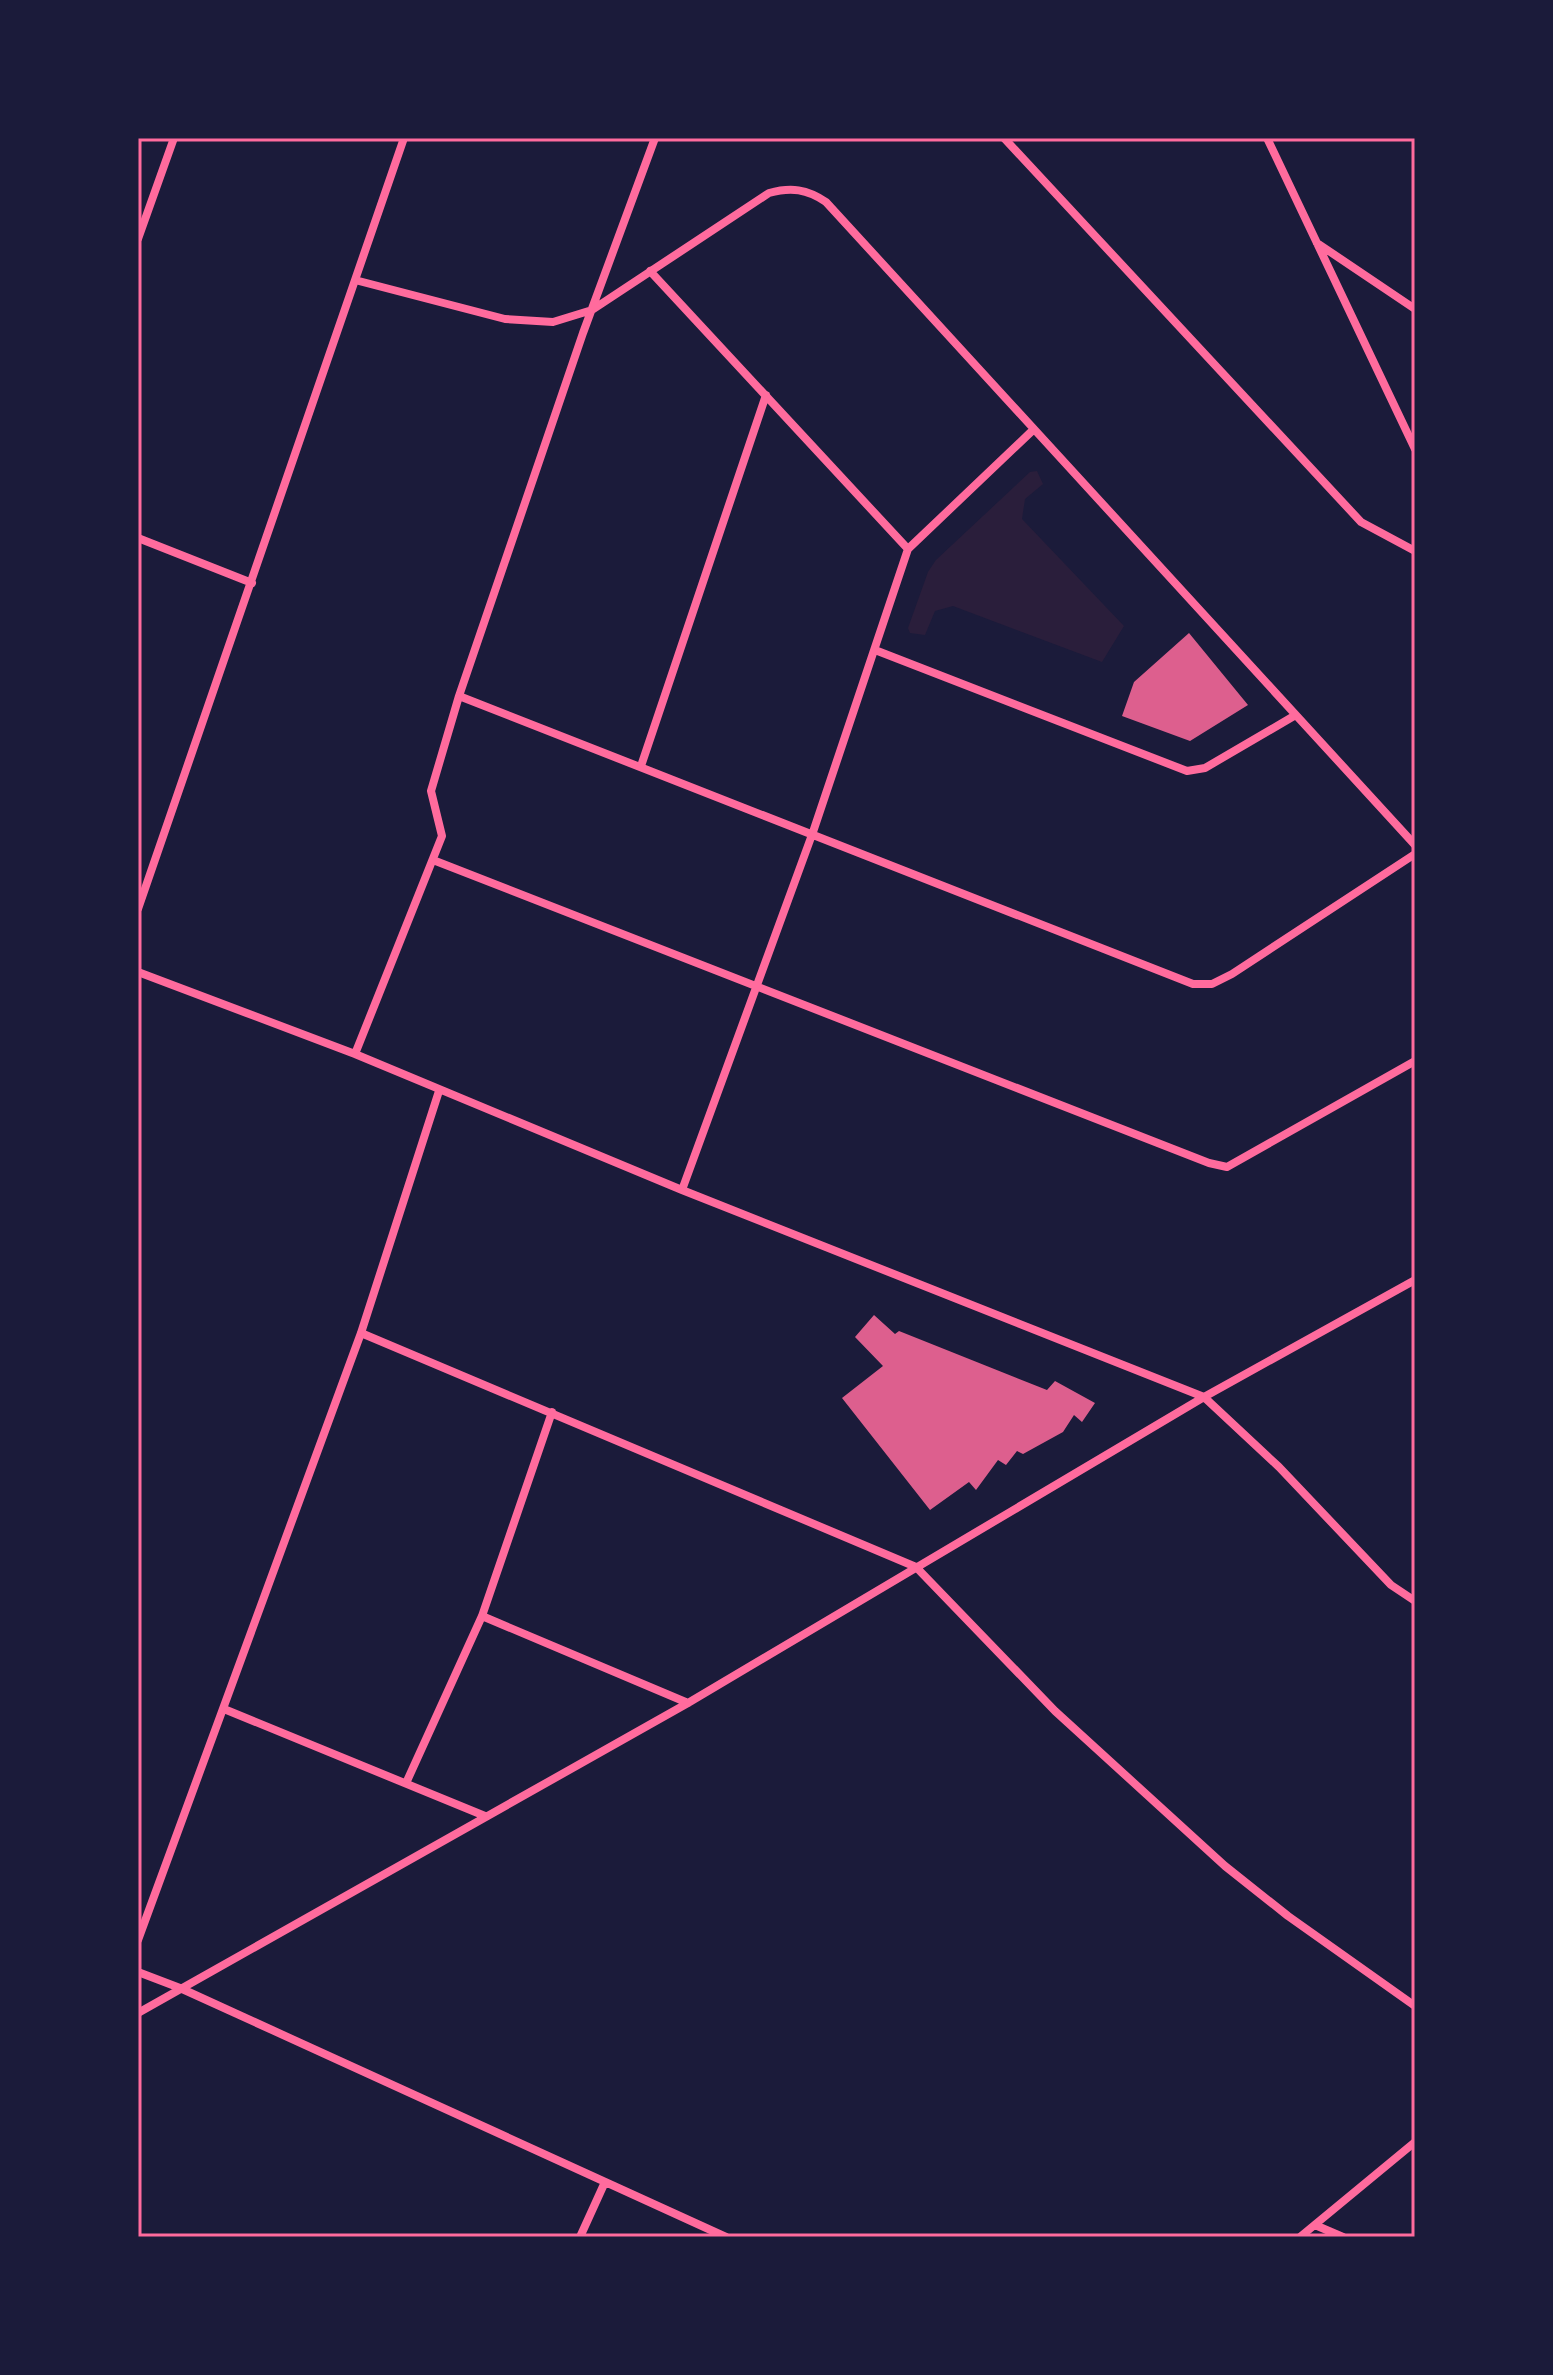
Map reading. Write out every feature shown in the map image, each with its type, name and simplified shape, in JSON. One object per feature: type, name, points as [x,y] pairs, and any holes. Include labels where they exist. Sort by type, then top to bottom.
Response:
[{"type":"street","points":[[138,239],[174,138]]},
{"type":"street","points":[[138,909],[404,138]]},
{"type":"street","points":[[355,1054],[442,836],[431,791],[459,696],[592,310],[655,138]]},
{"type":"street","points":[[1004,138],[1361,522],[1415,551]]},
{"type":"street","points":[[1267,138],[1415,449]]},
{"type":"street","points":[[355,280],[505,319],[553,322],[592,310],[769,193],[784,189],[813,193],[826,202],[1415,845]]},
{"type":"street","points":[[1316,243],[1415,309]]},
{"type":"street","points":[[650,271],[908,549]]},
{"type":"street","points":[[641,766],[766,395]]},
{"type":"street","points":[[682,1190],[813,832],[908,549],[1033,430]]},
{"type":"street","points":[[138,538],[252,583]]},
{"type":"street","points":[[875,650],[1187,771],[1205,768],[1294,716]]},
{"type":"street","points":[[459,696],[813,832],[1193,984],[1212,984],[1232,974],[1415,854]]},
{"type":"street","points":[[433,860],[759,984],[1209,1163],[1227,1167],[1415,1061]]},
{"type":"street","points":[[138,972],[355,1054],[682,1190],[1204,1397],[1279,1467],[1391,1585],[1415,1601]]},
{"type":"street","points":[[138,1940],[361,1333],[439,1091]]},
{"type":"street","points":[[138,2013],[688,1703],[1204,1397],[1415,1280]]},
{"type":"street","points":[[361,1333],[916,1567],[1055,1711],[1225,1866],[1288,1916],[1415,2006]]},
{"type":"street","points":[[407,1781],[482,1616],[552,1412]]},
{"type":"street","points":[[482,1616],[688,1703]]},
{"type":"street","points":[[224,1709],[407,1781],[485,1816]]},
{"type":"street","points":[[138,1972],[180,1988],[726,2237]]},
{"type":"street","points":[[1300,2237],[1415,2142]]},
{"type":"street","points":[[580,2237],[605,2182]]},
{"type":"street","points":[[1315,2225],[1343,2237]]},
{"type":"shaded area","points":[[1037,471],[1043,484],[1025,499],[1022,519],[1124,626],[1102,662],[953,606],[935,611],[925,635],[910,633],[908,628],[928,572],[936,560],[1030,472]]},
{"type":"building","points":[[1189,633],[1248,705],[1190,741],[1122,716],[1134,682]]},
{"type":"building","points":[[874,1315],[895,1334],[899,1331],[1047,1390],[1055,1381],[1095,1403],[1082,1422],[1074,1415],[1063,1432],[1023,1454],[1017,1451],[1006,1465],[998,1460],[976,1490],[969,1482],[930,1510],[842,1398],[883,1366],[855,1337]]}]
